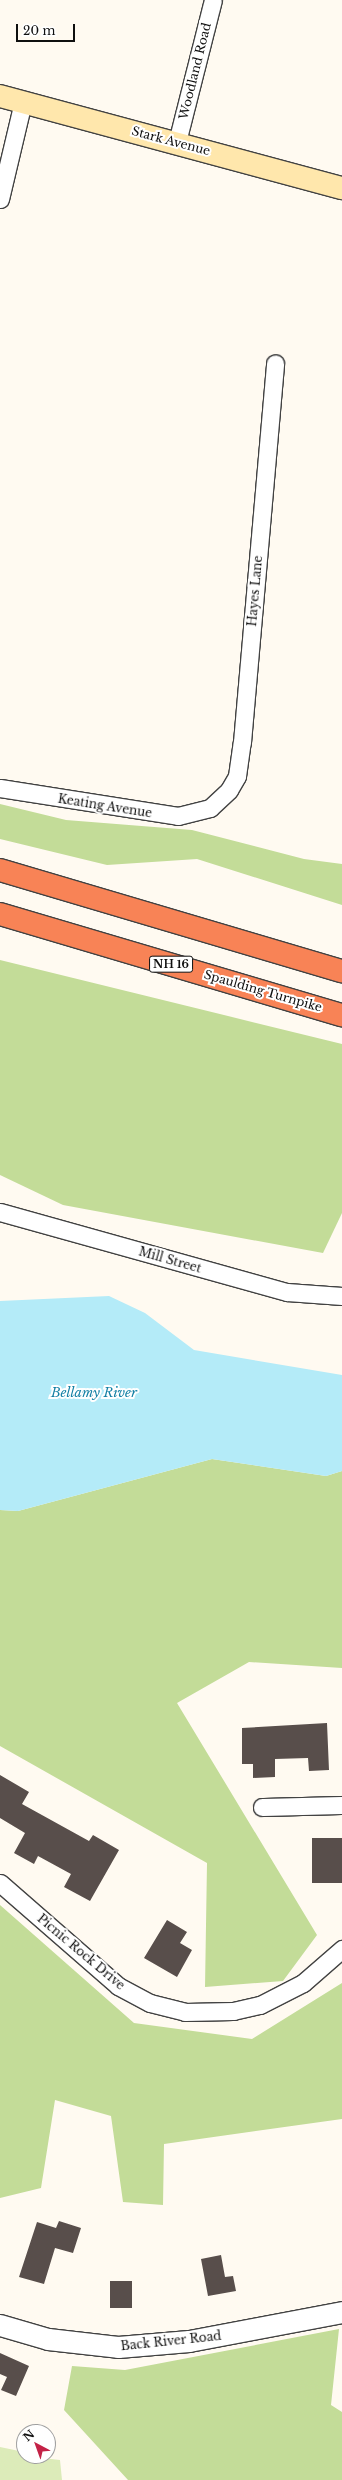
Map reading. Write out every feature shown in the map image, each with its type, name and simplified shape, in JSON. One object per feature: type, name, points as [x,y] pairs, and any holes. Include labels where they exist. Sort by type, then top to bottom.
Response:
[{"type":"highway","points":[[0,870],[342,970]]},
{"type":"highway","name":"Spaulding Turnpike","points":[[0,914],[342,1015]]},
{"type":"main road","name":"Stark Avenue","points":[[0,96],[177,142],[342,188]]},
{"type":"street","name":"Woodland Road","points":[[177,142],[213,0]]},
{"type":"street","points":[[0,199],[23,102]]},
{"type":"street","name":"Hayes Lane","points":[[210,808],[230,790],[240,761],[275,363]]},
{"type":"street","name":"Keating Avenue","points":[[0,788],[158,815],[178,816],[210,808]]},
{"type":"street","name":"Mill Street","points":[[0,1212],[258,1285],[295,1293],[342,1296]]},
{"type":"street","points":[[262,1807],[342,1805]]},
{"type":"street","name":"Picnic Rock Drive","points":[[0,1883],[118,1986],[150,2003],[173,2009],[233,2011],[260,2005],[303,1983],[342,1950]]},
{"type":"street","name":"Back River Road","points":[[0,2325],[48,2339],[118,2347],[189,2341],[342,2312]]},
{"type":"green space","points":[[0,804],[66,820],[192,830],[304,859],[342,864],[342,905],[197,859],[107,865],[0,839]]},
{"type":"green space","points":[[0,960],[342,1044],[342,1213],[323,1253],[63,1205],[0,1175]]},
{"type":"green space","points":[[212,1459],[326,1476],[342,1471],[342,1668],[249,1662],[177,1703],[317,1935],[283,1981],[205,1987],[207,1863],[0,1746],[0,1510],[18,1511]]},
{"type":"green space","points":[[0,1905],[134,2023],[252,2039],[342,1983],[342,2119],[164,2144],[163,2205],[123,2202],[111,2116],[55,2100],[41,2188],[0,2198]]},
{"type":"green space","points":[[339,2329],[331,2405],[342,2412],[342,2480],[128,2480],[64,2410],[72,2366],[125,2370]]},
{"type":"green space","points":[[0,2447],[16,2450],[16,2464],[56,2464],[56,2460],[60,2460],[62,2480],[0,2480]]},
{"type":"water","name":"Bellamy River","points":[[109,1296],[145,1313],[194,1350],[342,1375],[342,1471],[326,1476],[212,1459],[18,1511],[0,1510],[0,1301]]},
{"type":"building","points":[[327,1723],[329,1770],[309,1771],[308,1758],[275,1759],[275,1777],[253,1778],[253,1764],[242,1764],[242,1728]]},
{"type":"building","points":[[0,1775],[29,1792],[22,1804],[89,1841],[93,1835],[119,1850],[90,1901],[64,1887],[71,1874],[38,1856],[34,1864],[14,1853],[25,1833],[0,1818]]},
{"type":"building","points":[[312,1838],[342,1838],[342,1883],[312,1883]]},
{"type":"building","points":[[167,1920],[187,1932],[180,1943],[192,1950],[177,1977],[144,1958]]},
{"type":"building","points":[[59,2221],[81,2228],[73,2253],[55,2248],[44,2284],[19,2277],[37,2222],[56,2228]]},
{"type":"building","points":[[221,2255],[225,2277],[233,2276],[236,2291],[208,2296],[201,2259]]},
{"type":"building","points":[[110,2281],[132,2281],[132,2308],[110,2308]]},
{"type":"building","points":[[0,2353],[29,2366],[16,2396],[1,2390],[7,2377],[0,2374]]}]
